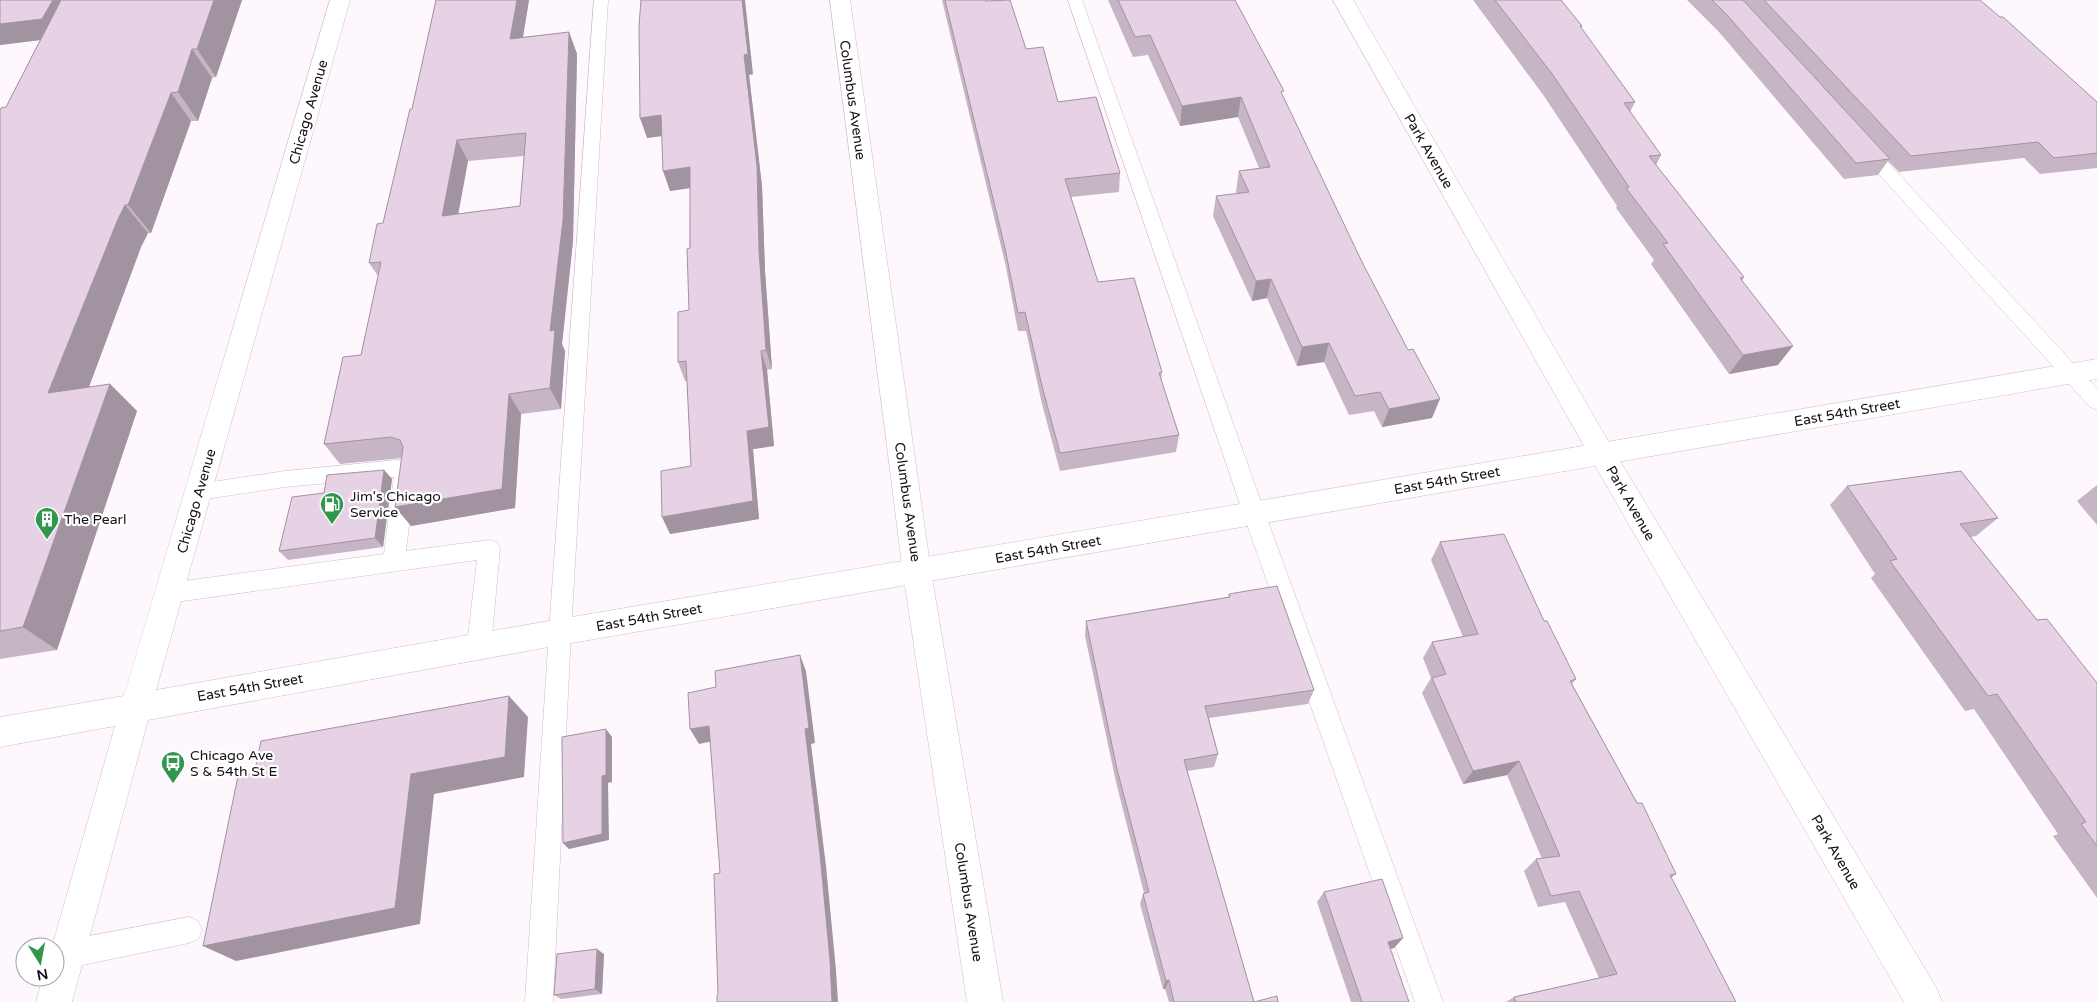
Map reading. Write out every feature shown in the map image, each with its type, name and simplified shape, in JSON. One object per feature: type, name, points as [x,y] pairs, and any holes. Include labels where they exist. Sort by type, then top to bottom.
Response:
[{"type":"street","name":"Chicago Avenue","points":[[54,1002],[136,707],[340,0]]},
{"type":"street","name":"Columbus Avenue","points":[[840,0],[917,572],[985,1002]]},
{"type":"street","name":"Park Avenue","points":[[1343,0],[1602,454],[1924,1002]]},
{"type":"street","name":"East 54th Street","points":[[0,732],[560,632],[2084,372]]},
{"type":"lane","points":[[539,1002],[560,632],[600,0]]},
{"type":"lane","points":[[1075,0],[1254,513],[1430,1002]]},
{"type":"lane","points":[[1850,132],[2084,372],[2097,402]]},
{"type":"lane","points":[[199,491],[285,479],[406,467],[394,562]]},
{"type":"lane","points":[[169,593],[489,550],[479,646]]},
{"type":"lane","points":[[68,954],[189,930]]},
{"type":"building","points":[[0,0],[53,0],[42,19],[0,24]]},
{"type":"building","points":[[61,0],[214,0],[197,49],[192,49],[178,92],[171,93],[128,205],[125,205],[118,219],[48,393],[110,384],[23,627],[0,631],[0,110],[6,107]]},
{"type":"building","points":[[436,0],[517,0],[510,39],[569,32],[563,220],[550,331],[555,330],[550,388],[509,394],[502,489],[395,507],[403,447],[400,440],[391,437],[324,444],[343,357],[361,355],[381,262],[369,263],[377,224],[383,223],[410,109],[412,109]],"holes":[[[526,133],[520,206],[442,216],[457,140]]]},
{"type":"building","points":[[641,0],[742,0],[748,54],[744,55],[757,166],[759,251],[766,350],[761,351],[769,427],[747,431],[753,501],[662,517],[661,471],[691,466],[686,361],[678,362],[678,312],[689,310],[687,249],[690,248],[690,167],[663,171],[661,115],[640,118],[639,26]]},
{"type":"building","points":[[945,0],[1010,0],[1026,49],[1043,47],[1058,102],[1096,97],[1120,173],[1065,179],[1098,282],[1134,278],[1162,372],[1159,373],[1179,435],[1060,453],[1025,312],[1018,313],[1005,248]]},
{"type":"building","points":[[1118,0],[1235,0],[1284,91],[1281,92],[1363,264],[1408,350],[1413,349],[1440,399],[1389,409],[1380,392],[1355,396],[1329,343],[1302,347],[1271,279],[1256,281],[1216,196],[1249,192],[1239,171],[1270,167],[1241,97],[1182,106],[1150,35],[1135,37]]},
{"type":"building","points":[[1495,0],[1561,0],[1582,26],[1580,26],[1635,102],[1624,103],[1661,155],[1649,156],[1744,277],[1740,278],[1793,346],[1743,355],[1663,244],[1668,243],[1626,188],[1629,187],[1553,75]]},
{"type":"building","points":[[1712,0],[1743,0],[1890,159],[1856,163]]},
{"type":"building","points":[[1764,0],[1980,0],[2000,17],[2003,17],[2097,102],[2097,153],[2054,158],[2038,142],[1911,156]]},
{"type":"building","points":[[384,470],[375,538],[279,551],[292,497],[324,493],[327,475]]},
{"type":"building","points":[[1961,471],[1998,518],[1960,524],[2037,620],[2047,619],[2097,683],[2097,846],[2081,824],[2086,822],[1997,694],[1988,696],[1890,561],[1897,559],[1847,486]]},
{"type":"building","points":[[1504,534],[1544,621],[1547,621],[1576,679],[1570,681],[1637,803],[1642,803],[1676,874],[1670,875],[1736,1002],[1516,1002],[1514,997],[1617,974],[1579,891],[1551,896],[1536,859],[1560,856],[1519,761],[1473,771],[1432,678],[1446,674],[1432,642],[1478,634],[1440,542]]},
{"type":"building","points":[[1277,586],[1314,690],[1205,706],[1218,754],[1184,760],[1254,1002],[1174,1002],[1169,980],[1166,981],[1143,894],[1149,892],[1117,769],[1086,621],[1230,597],[1229,594]]},
{"type":"building","points":[[800,655],[809,728],[805,729],[820,854],[832,1002],[717,1002],[714,874],[720,873],[709,726],[690,729],[688,693],[716,687],[715,671]]},
{"type":"building","points":[[509,696],[505,757],[411,774],[395,908],[203,946],[238,776],[254,774],[261,741]]},
{"type":"building","points":[[606,729],[606,775],[602,776],[602,834],[563,843],[562,737]]},
{"type":"building","points":[[1382,879],[1403,938],[1388,942],[1409,1002],[1362,1002],[1324,892]]},
{"type":"building","points":[[597,949],[595,989],[554,995],[557,954]]},
{"type":"building","points":[[1277,996],[1278,1002],[1254,1002]]},
{"type":"place","name":"Jim's Chicago Service","points":[[332,525]]},
{"type":"place","name":"The Pearl","points":[[47,540]]},
{"type":"place","name":"Chicago Ave S & 54th St E","points":[[173,784]]}]
